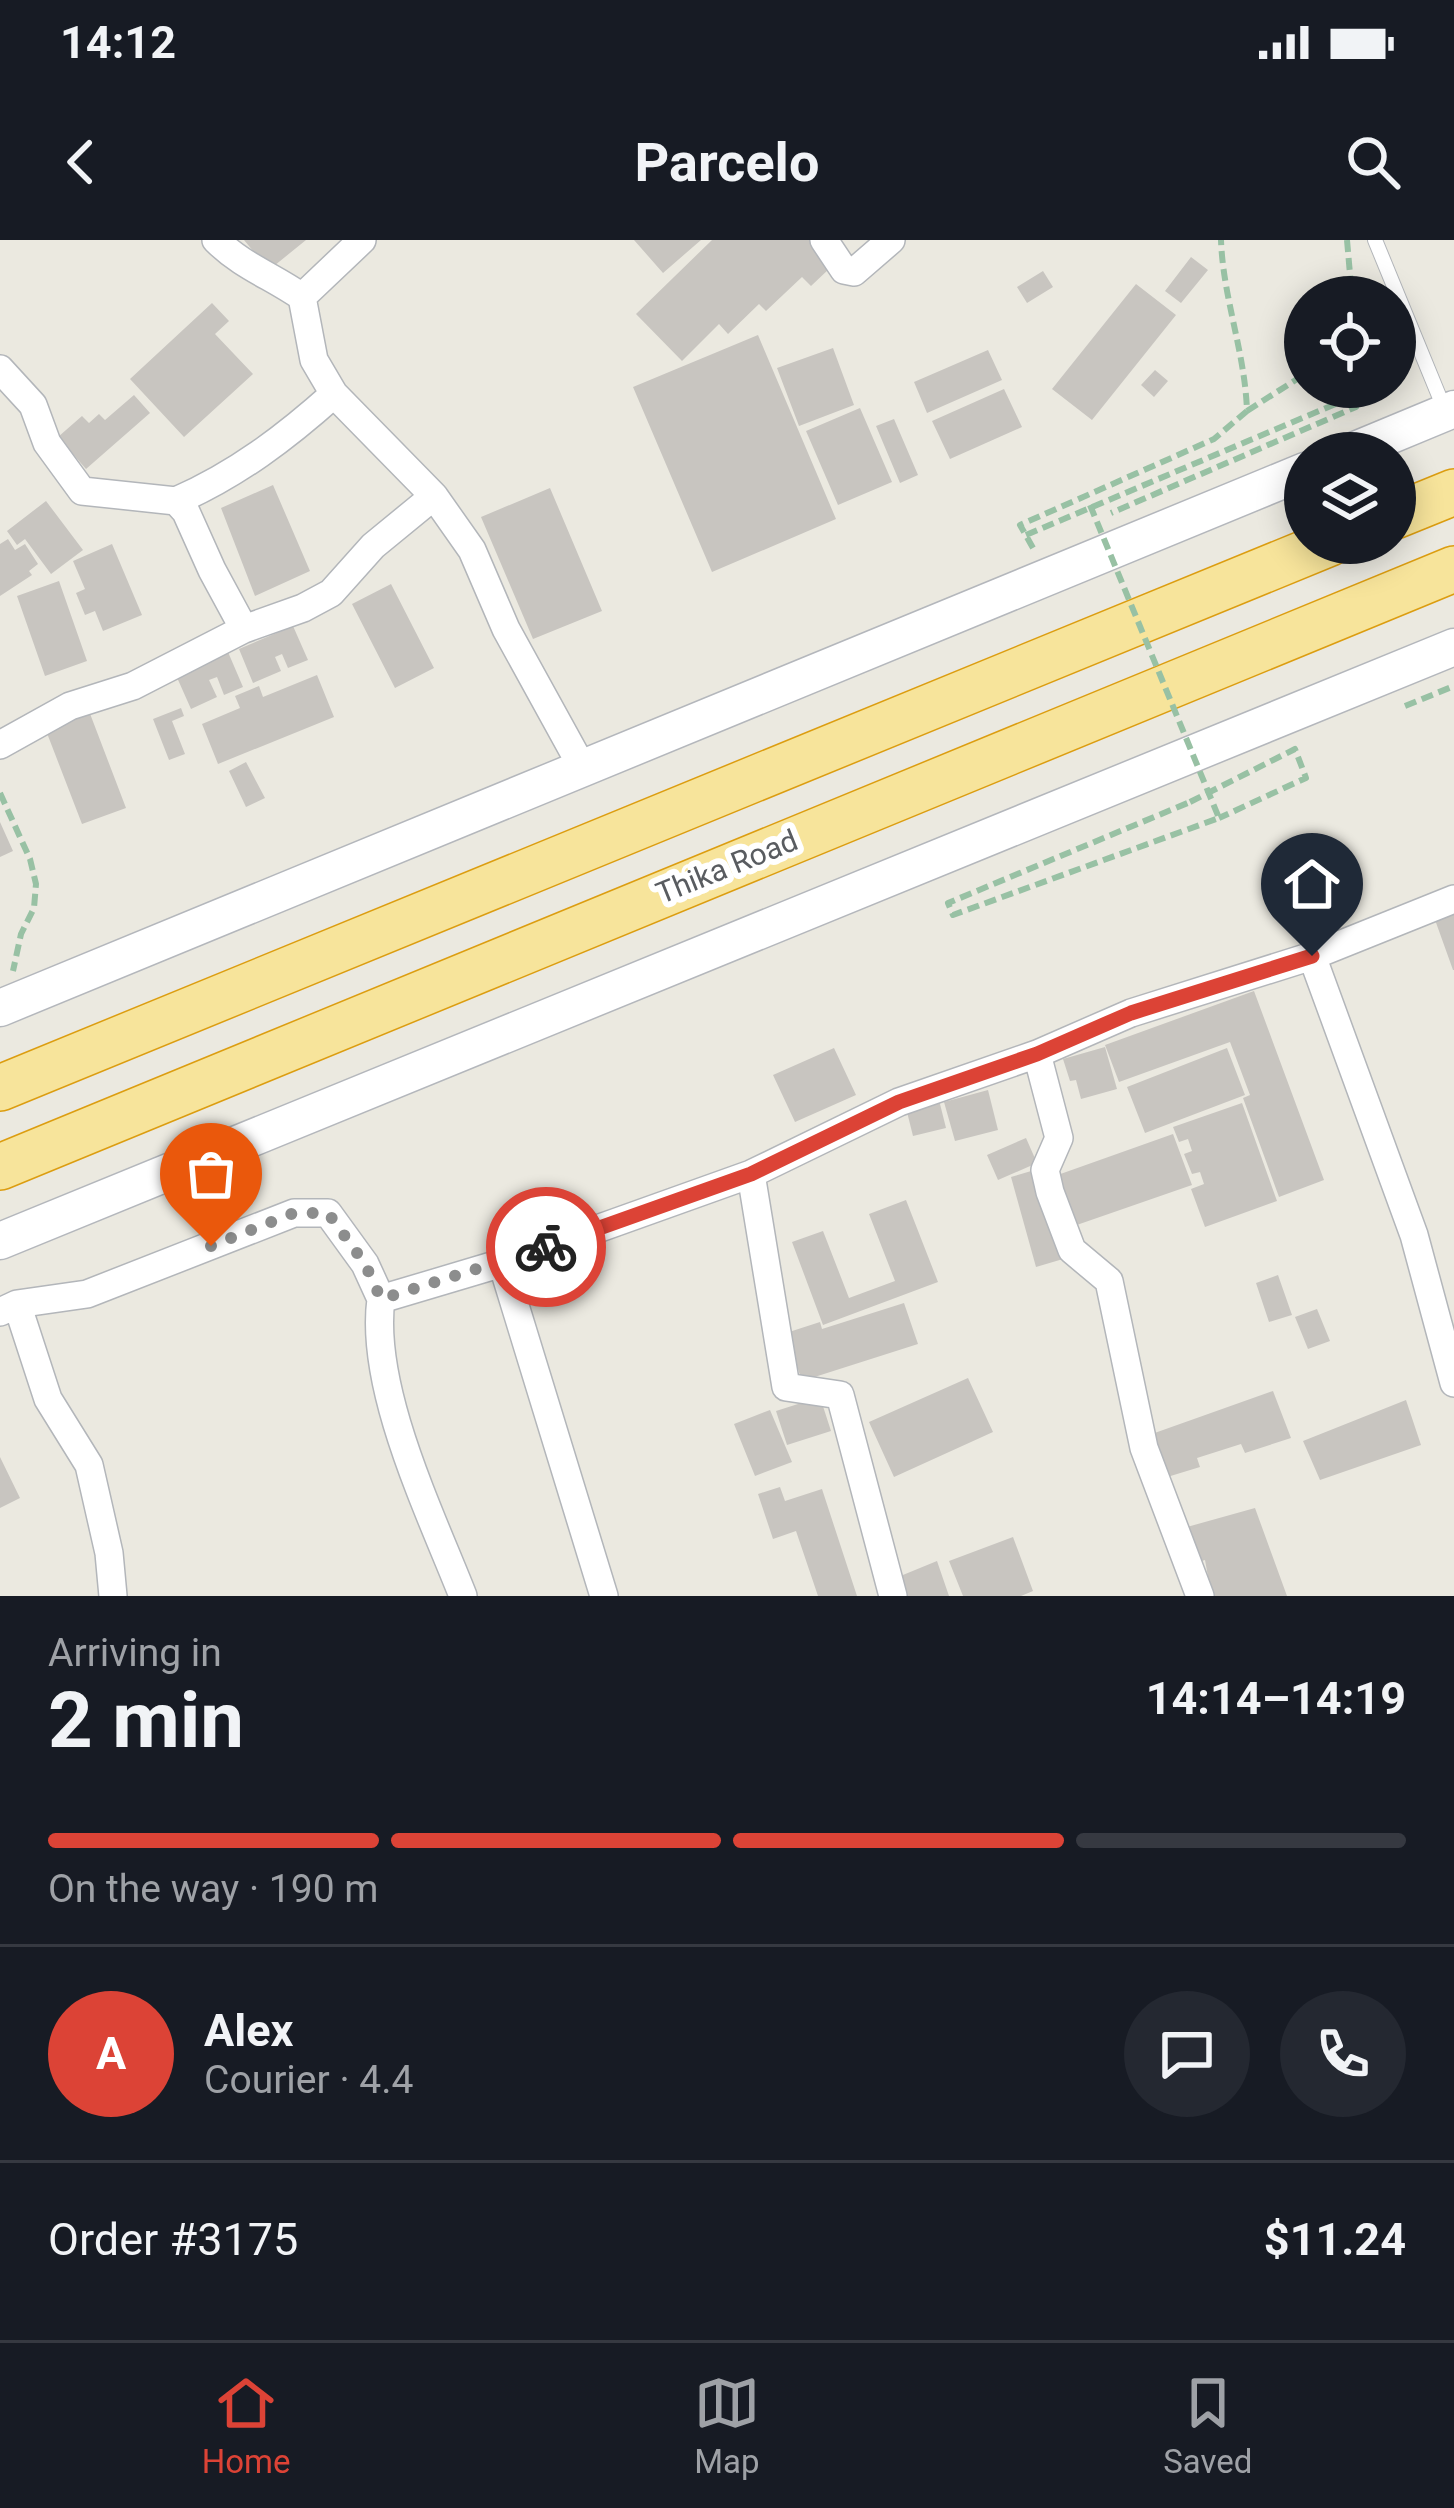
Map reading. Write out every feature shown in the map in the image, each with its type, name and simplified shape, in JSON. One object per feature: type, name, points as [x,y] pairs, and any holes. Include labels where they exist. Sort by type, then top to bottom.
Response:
[{"type":"highway","points":[[1416,507],[1454,492]]},
{"type":"highway","points":[[0,1088],[1284,562]]},
{"type":"highway","name":"Thika Road","points":[[0,1167],[1454,568]]},
{"type":"main road","points":[[1399,432],[1450,411]]},
{"type":"main road","points":[[6,1006],[1284,480]]},
{"type":"main road","points":[[0,1241],[1454,647]]},
{"type":"street","points":[[216,240],[252,271],[302,297],[314,360],[334,394],[434,496],[472,550],[506,628],[582,767]]},
{"type":"street","points":[[302,297],[362,240]]},
{"type":"street","points":[[824,240],[844,270],[854,272],[891,240]]},
{"type":"street","points":[[0,369],[33,405],[47,443],[82,491],[176,501],[213,485],[287,436],[334,394]]},
{"type":"street","points":[[0,745],[70,706],[133,686],[244,629],[331,593],[373,546],[434,496]]},
{"type":"street","points":[[176,501],[186,512],[244,629]]},
{"type":"street","points":[[381,1299],[502,1263],[751,1174],[899,1102],[1037,1054],[1131,1013],[1312,956],[1454,899]]},
{"type":"street","points":[[1312,956],[1414,1235],[1454,1383]]},
{"type":"street","points":[[1037,1054],[1059,1138],[1045,1170],[1051,1192],[1072,1250],[1109,1281],[1144,1448],[1200,1596]]},
{"type":"street","points":[[751,1174],[786,1387],[840,1394],[893,1596]]},
{"type":"street","points":[[113,1596],[109,1553],[89,1465],[49,1399],[8,1308],[87,1294],[312,1210],[328,1213],[365,1264],[381,1299],[377,1332],[404,1444],[463,1596]]},
{"type":"street","points":[[502,1263],[604,1596]]},
{"type":"lane","points":[[1375,240],[1450,411]]},
{"type":"path","points":[[1221,240],[1232,319],[1246,369],[1247,411]]},
{"type":"path","points":[[1347,240],[1350,276]]},
{"type":"path","points":[[1051,540],[1033,548],[1020,525],[1214,439],[1284,387]]},
{"type":"path","points":[[1026,536],[1352,397],[1356,407],[1086,524]]},
{"type":"path","points":[[1090,506],[1219,818]]},
{"type":"path","points":[[1295,749],[1306,778],[1219,818],[953,915],[948,903],[1190,802],[1295,749]]},
{"type":"path","points":[[0,794],[31,860],[36,884],[34,908],[21,934],[6,1006]]},
{"type":"building","points":[[244,240],[306,240],[269,270]]},
{"type":"building","points":[[634,240],[701,240],[663,273]]},
{"type":"building","points":[[712,240],[835,240],[847,252],[811,286],[802,277],[766,311],[759,304],[728,334],[719,324],[682,361],[636,314]]},
{"type":"building","points":[[1191,257],[1208,270],[1181,303],[1165,291]]},
{"type":"building","points":[[1043,271],[1053,287],[1027,303],[1017,287]]},
{"type":"building","points":[[1136,284],[1176,315],[1092,420],[1052,389]]},
{"type":"building","points":[[212,303],[229,321],[215,334],[253,374],[184,437],[130,379]]},
{"type":"building","points":[[758,335],[836,519],[712,572],[633,387]]},
{"type":"building","points":[[833,348],[854,405],[799,426],[777,368]]},
{"type":"building","points":[[988,350],[1002,380],[927,413],[914,382]]},
{"type":"building","points":[[1155,370],[1168,381],[1154,397],[1141,385]]},
{"type":"building","points":[[1004,389],[1022,427],[950,459],[932,421]]},
{"type":"building","points":[[134,395],[150,413],[86,469],[58,437],[82,416],[89,423],[99,414],[105,420]]},
{"type":"building","points":[[860,408],[892,482],[838,505],[806,431]]},
{"type":"building","points":[[894,419],[918,475],[900,483],[876,426]]},
{"type":"building","points":[[273,485],[310,571],[255,596],[221,508]]},
{"type":"building","points":[[550,488],[602,611],[533,639],[481,517]]},
{"type":"building","points":[[46,501],[83,550],[51,574],[25,539],[17,545],[7,531]]},
{"type":"building","points":[[8,539],[15,550],[25,544],[38,564],[29,571],[32,575],[0,596],[0,544]]},
{"type":"building","points":[[112,544],[142,615],[103,631],[95,611],[85,615],[76,593],[85,589],[73,561]]},
{"type":"building","points":[[59,581],[87,661],[45,676],[17,596]]},
{"type":"building","points":[[391,584],[434,668],[395,688],[352,604]]},
{"type":"building","points":[[293,626],[308,660],[288,668],[282,654],[275,657],[281,671],[253,683],[239,649]]},
{"type":"building","points":[[228,652],[243,687],[224,695],[217,677],[209,680],[217,697],[191,709],[175,673]]},
{"type":"building","points":[[317,675],[334,717],[218,764],[202,724],[240,708],[235,696],[259,686],[263,697]]},
{"type":"building","points":[[181,708],[184,716],[172,721],[185,754],[169,760],[153,719]]},
{"type":"building","points":[[89,711],[126,808],[82,824],[45,728]]},
{"type":"building","points":[[246,762],[265,798],[246,807],[229,771]]},
{"type":"building","points":[[0,822],[13,851],[0,857]]},
{"type":"building","points":[[1454,909],[1454,970],[1453,970],[1434,917]]},
{"type":"building","points":[[1254,991],[1324,1180],[1279,1197],[1243,1098],[1250,1095],[1230,1042],[1119,1082],[1105,1045]]},
{"type":"building","points":[[1105,1047],[1117,1089],[1081,1099],[1063,1059]]},
{"type":"building","points":[[834,1048],[856,1095],[795,1122],[773,1075]]},
{"type":"building","points":[[1227,1048],[1245,1095],[1145,1133],[1127,1087]]},
{"type":"building","points":[[988,1090],[998,1130],[955,1141],[944,1102]]},
{"type":"building","points":[[939,1100],[946,1128],[913,1136],[906,1108]]},
{"type":"building","points":[[1242,1103],[1277,1201],[1205,1227],[1191,1189],[1204,1184],[1200,1172],[1192,1174],[1184,1154],[1192,1151],[1188,1139],[1179,1142],[1173,1127]]},
{"type":"building","points":[[1173,1134],[1192,1185],[1071,1227],[1052,1177]]},
{"type":"building","points":[[1026,1138],[1037,1163],[998,1180],[987,1155]]},
{"type":"building","points":[[1038,1169],[1063,1259],[1036,1267],[1011,1177]]},
{"type":"building","points":[[906,1200],[938,1282],[823,1325],[792,1242],[823,1231],[849,1298],[895,1281],[869,1214]]},
{"type":"building","points":[[1278,1275],[1292,1315],[1269,1322],[1256,1283]]},
{"type":"building","points":[[904,1303],[918,1344],[802,1381],[786,1333],[820,1322],[822,1329]]},
{"type":"building","points":[[1317,1309],[1330,1341],[1308,1349],[1295,1317]]},
{"type":"building","points":[[968,1378],[993,1432],[894,1477],[869,1422]]},
{"type":"building","points":[[1273,1391],[1291,1438],[1245,1453],[1241,1444],[1197,1458],[1200,1467],[1164,1478],[1149,1435]]},
{"type":"building","points":[[820,1397],[831,1431],[787,1445],[776,1411]]},
{"type":"building","points":[[1406,1400],[1421,1445],[1320,1480],[1303,1441]]},
{"type":"building","points":[[770,1410],[792,1462],[755,1476],[734,1424]]},
{"type":"building","points":[[0,1457],[20,1498],[0,1508]]},
{"type":"building","points":[[780,1487],[785,1501],[822,1489],[857,1596],[818,1596],[796,1531],[773,1539],[758,1494]]},
{"type":"building","points":[[1255,1508],[1287,1596],[1207,1596],[1205,1560],[1195,1563],[1187,1527]]},
{"type":"building","points":[[1013,1537],[1033,1591],[1021,1596],[963,1596],[949,1561]]},
{"type":"building","points":[[937,1561],[949,1596],[905,1596],[898,1577]]},
{"type":"way so far","points":[[211,1246],[294,1213],[328,1213],[365,1264],[381,1299],[546,1247]]},
{"type":"route","points":[[546,1247],[751,1174],[899,1102],[1037,1054],[1131,1013],[1312,956]]}]
